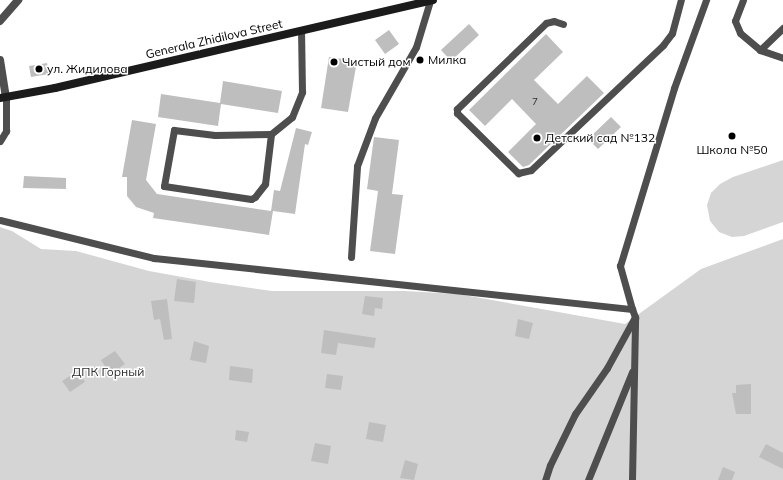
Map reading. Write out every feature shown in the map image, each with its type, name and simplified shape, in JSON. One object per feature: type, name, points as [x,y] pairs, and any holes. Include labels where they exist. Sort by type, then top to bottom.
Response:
[{"type":"main road","name":"Generala Zhidilova Street","points":[[3,98],[432,0]]},
{"type":"street","points":[[0,21],[18,0]]},
{"type":"street","points":[[0,60],[3,98]]},
{"type":"lane","points":[[351,257],[357,166],[375,118],[416,47],[432,0]]},
{"type":"lane","points":[[563,24],[554,22],[546,23],[457,109],[457,113],[518,173],[531,170],[663,45],[672,33],[681,0]]},
{"type":"lane","points":[[632,480],[634,313],[620,266],[674,88],[706,0]]},
{"type":"lane","points":[[743,0],[735,26],[740,33],[760,50],[783,58]]},
{"type":"lane","points":[[760,50],[783,28]]},
{"type":"lane","points":[[271,134],[265,184],[255,197],[251,199],[164,186],[174,130],[215,136],[271,134],[292,117],[302,92],[301,31]]},
{"type":"lane","points":[[0,141],[6,131],[3,98]]},
{"type":"lane","points":[[0,220],[154,258],[634,313]]},
{"type":"lane","points":[[545,480],[550,465],[575,414],[607,368],[634,313]]},
{"type":"lane","points":[[588,480],[634,366]]},
{"type":"green space","points":[[783,160],[783,222],[744,236],[732,237],[719,232],[710,221],[707,205],[711,193],[720,184],[733,177]]},
{"type":"green space","name":"ДПК Горный","points":[[0,227],[12,231],[41,249],[76,251],[149,271],[210,282],[272,291],[404,291],[458,294],[625,324],[701,269],[783,239],[783,480],[0,480]]},
{"type":"building","points":[[469,24],[479,35],[451,61],[441,50]]},
{"type":"building","points":[[389,30],[399,44],[385,54],[375,40]]},
{"type":"building","points":[[546,34],[563,52],[534,80],[558,104],[587,76],[604,93],[529,165],[523,167],[508,152],[536,124],[512,99],[485,126],[469,110]]},
{"type":"building","points":[[329,57],[357,61],[348,112],[321,108]]},
{"type":"building","points":[[47,63],[49,74],[31,77],[29,66]]},
{"type":"building","points":[[223,81],[282,91],[278,113],[221,104],[218,126],[158,117],[161,94],[220,103]]},
{"type":"building","points":[[611,117],[621,127],[598,149],[588,139]]},
{"type":"building","points":[[132,120],[156,124],[146,180],[157,194],[271,211],[274,190],[280,191],[296,128],[312,132],[308,145],[305,144],[295,214],[273,211],[269,235],[153,218],[154,213],[136,207],[127,196],[127,177],[122,177]]},
{"type":"building","points":[[374,137],[399,140],[392,194],[403,195],[395,254],[370,251],[378,191],[367,189]]},
{"type":"building","points":[[24,176],[66,178],[66,189],[23,188]]},
{"type":"building","points":[[177,279],[196,282],[194,303],[174,301]]},
{"type":"building","points":[[365,296],[383,298],[382,309],[375,308],[374,316],[362,314]]},
{"type":"building","points":[[167,299],[172,339],[164,340],[160,319],[154,320],[151,301]]},
{"type":"building","points":[[518,319],[533,323],[529,339],[515,336]]},
{"type":"building","points":[[324,330],[376,338],[374,348],[338,343],[336,355],[321,353]]},
{"type":"building","points":[[194,341],[209,346],[206,363],[190,360]]},
{"type":"building","points":[[115,351],[125,364],[110,374],[101,360]]},
{"type":"building","points":[[230,366],[253,369],[252,383],[229,380]]},
{"type":"building","points":[[78,371],[85,382],[70,392],[62,381]]},
{"type":"building","points":[[327,374],[343,376],[341,390],[325,388]]},
{"type":"building","points":[[751,384],[751,414],[736,414],[732,393],[736,393],[736,385]]},
{"type":"building","points":[[369,422],[386,425],[383,442],[366,439]]},
{"type":"building","points":[[236,430],[249,432],[247,442],[235,440]]},
{"type":"building","points":[[315,443],[331,446],[328,464],[311,461]]},
{"type":"building","points":[[766,444],[783,453],[783,469],[759,457]]},
{"type":"building","points":[[405,460],[418,464],[414,480],[400,478]]},
{"type":"building","points":[[723,467],[735,472],[732,480],[718,480]]},
{"type":"place","name":"Милка","points":[[420,60]]},
{"type":"place","name":"Чистый дом","points":[[334,62]]},
{"type":"place","name":"ул. Жидилова","points":[[39,69]]},
{"type":"place","name":"Школа №50","points":[[732,136]]},
{"type":"place","name":"Детский сад №132","points":[[537,138]]}]
